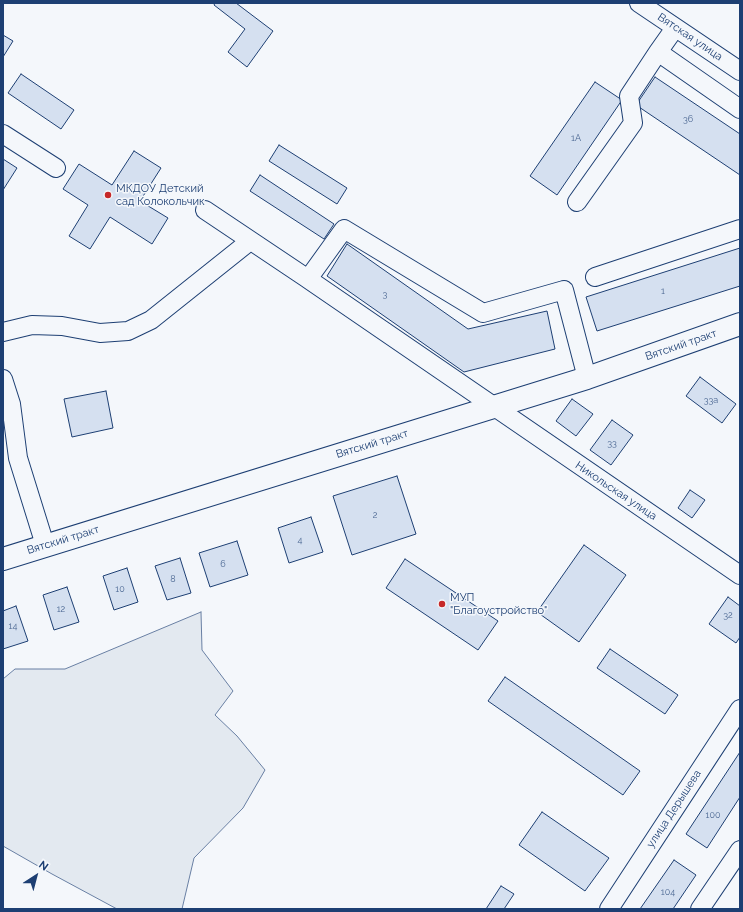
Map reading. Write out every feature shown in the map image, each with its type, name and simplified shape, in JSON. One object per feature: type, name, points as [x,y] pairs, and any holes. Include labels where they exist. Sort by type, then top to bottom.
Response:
[{"type":"main road","name":"Вятский тракт","points":[[3,558],[492,406],[587,378],[740,324]]},
{"type":"street","name":"Вятская улица","points":[[640,3],[740,71]]},
{"type":"street","points":[[577,202],[633,123],[629,96],[675,28]]},
{"type":"street","points":[[658,52],[740,109]]},
{"type":"street","points":[[3,134],[56,168]]},
{"type":"street","name":"Никольская улица","points":[[205,210],[740,575]]},
{"type":"street","points":[[308,279],[344,229],[483,313],[564,290],[587,378]]},
{"type":"street","points":[[595,277],[740,229]]},
{"type":"street","points":[[3,332],[32,325],[62,326],[100,333],[128,331],[151,320],[250,241]]},
{"type":"street","points":[[3,379],[11,404],[18,458],[45,545]]},
{"type":"street","name":"улица Дерышева","points":[[609,909],[740,709]]},
{"type":"street","points":[[700,909],[740,850]]},
{"type":"shaded area","points":[[201,612],[202,650],[233,691],[215,715],[237,736],[265,770],[243,808],[194,858],[182,909],[117,909],[3,846],[3,679],[15,669],[65,669]]},
{"type":"building","points":[[215,3],[236,3],[273,31],[247,67],[228,52],[245,29],[214,5]]},
{"type":"building","points":[[3,35],[13,41],[3,57]]},
{"type":"building","points":[[21,74],[74,110],[61,129],[8,93]]},
{"type":"building","points":[[655,77],[740,134],[740,175],[636,105]]},
{"type":"building","points":[[595,82],[622,100],[557,195],[530,176]]},
{"type":"building","points":[[279,145],[347,188],[337,204],[269,161]]},
{"type":"building","name":"МКДОУ Детский сад Колокольчик","points":[[134,151],[161,168],[140,201],[168,218],[152,244],[110,217],[90,249],[69,236],[88,205],[63,189],[79,164],[112,185]]},
{"type":"building","points":[[3,159],[17,168],[3,190]]},
{"type":"building","points":[[260,175],[334,224],[324,239],[250,191]]},
{"type":"building","points":[[347,244],[468,329],[547,311],[555,349],[464,372],[327,276]]},
{"type":"building","points":[[740,248],[740,286],[597,331],[586,297]]},
{"type":"building","points":[[700,377],[736,404],[722,423],[686,396]]},
{"type":"building","points":[[106,391],[113,428],[72,437],[64,399]]},
{"type":"building","points":[[572,399],[593,414],[576,436],[556,421]]},
{"type":"building","points":[[612,420],[633,435],[611,465],[590,450]]},
{"type":"building","points":[[397,476],[416,534],[352,555],[333,496]]},
{"type":"building","points":[[690,490],[705,500],[692,518],[678,508]]},
{"type":"building","points":[[311,517],[323,552],[289,563],[278,528]]},
{"type":"building","points":[[237,541],[248,575],[210,587],[199,553]]},
{"type":"building","points":[[584,545],[626,575],[579,642],[537,612]]},
{"type":"building","points":[[180,558],[191,593],[167,600],[155,566]]},
{"type":"building","name":"МУП \"Благоустройство\"","points":[[405,559],[498,621],[478,650],[386,588]]},
{"type":"building","points":[[127,568],[138,602],[114,610],[103,576]]},
{"type":"building","points":[[67,587],[79,622],[54,630],[43,595]]},
{"type":"building","points":[[728,597],[740,606],[740,637],[736,643],[709,624]]},
{"type":"building","points":[[16,606],[28,641],[3,649],[3,611]]},
{"type":"building","points":[[610,649],[678,695],[665,714],[597,668]]},
{"type":"building","points":[[505,677],[640,771],[623,795],[488,701]]},
{"type":"building","points":[[740,752],[740,797],[707,848],[686,834]]},
{"type":"building","points":[[542,812],[609,858],[585,891],[519,845]]},
{"type":"building","points":[[674,860],[696,875],[673,909],[640,909]]},
{"type":"building","points":[[501,886],[514,894],[504,909],[486,909]]},
{"type":"place","name":"МКДОУ Детский сад Колокольчик","points":[[108,195]]},
{"type":"place","name":"МУП \"Благоустройство\"","points":[[442,604]]}]
